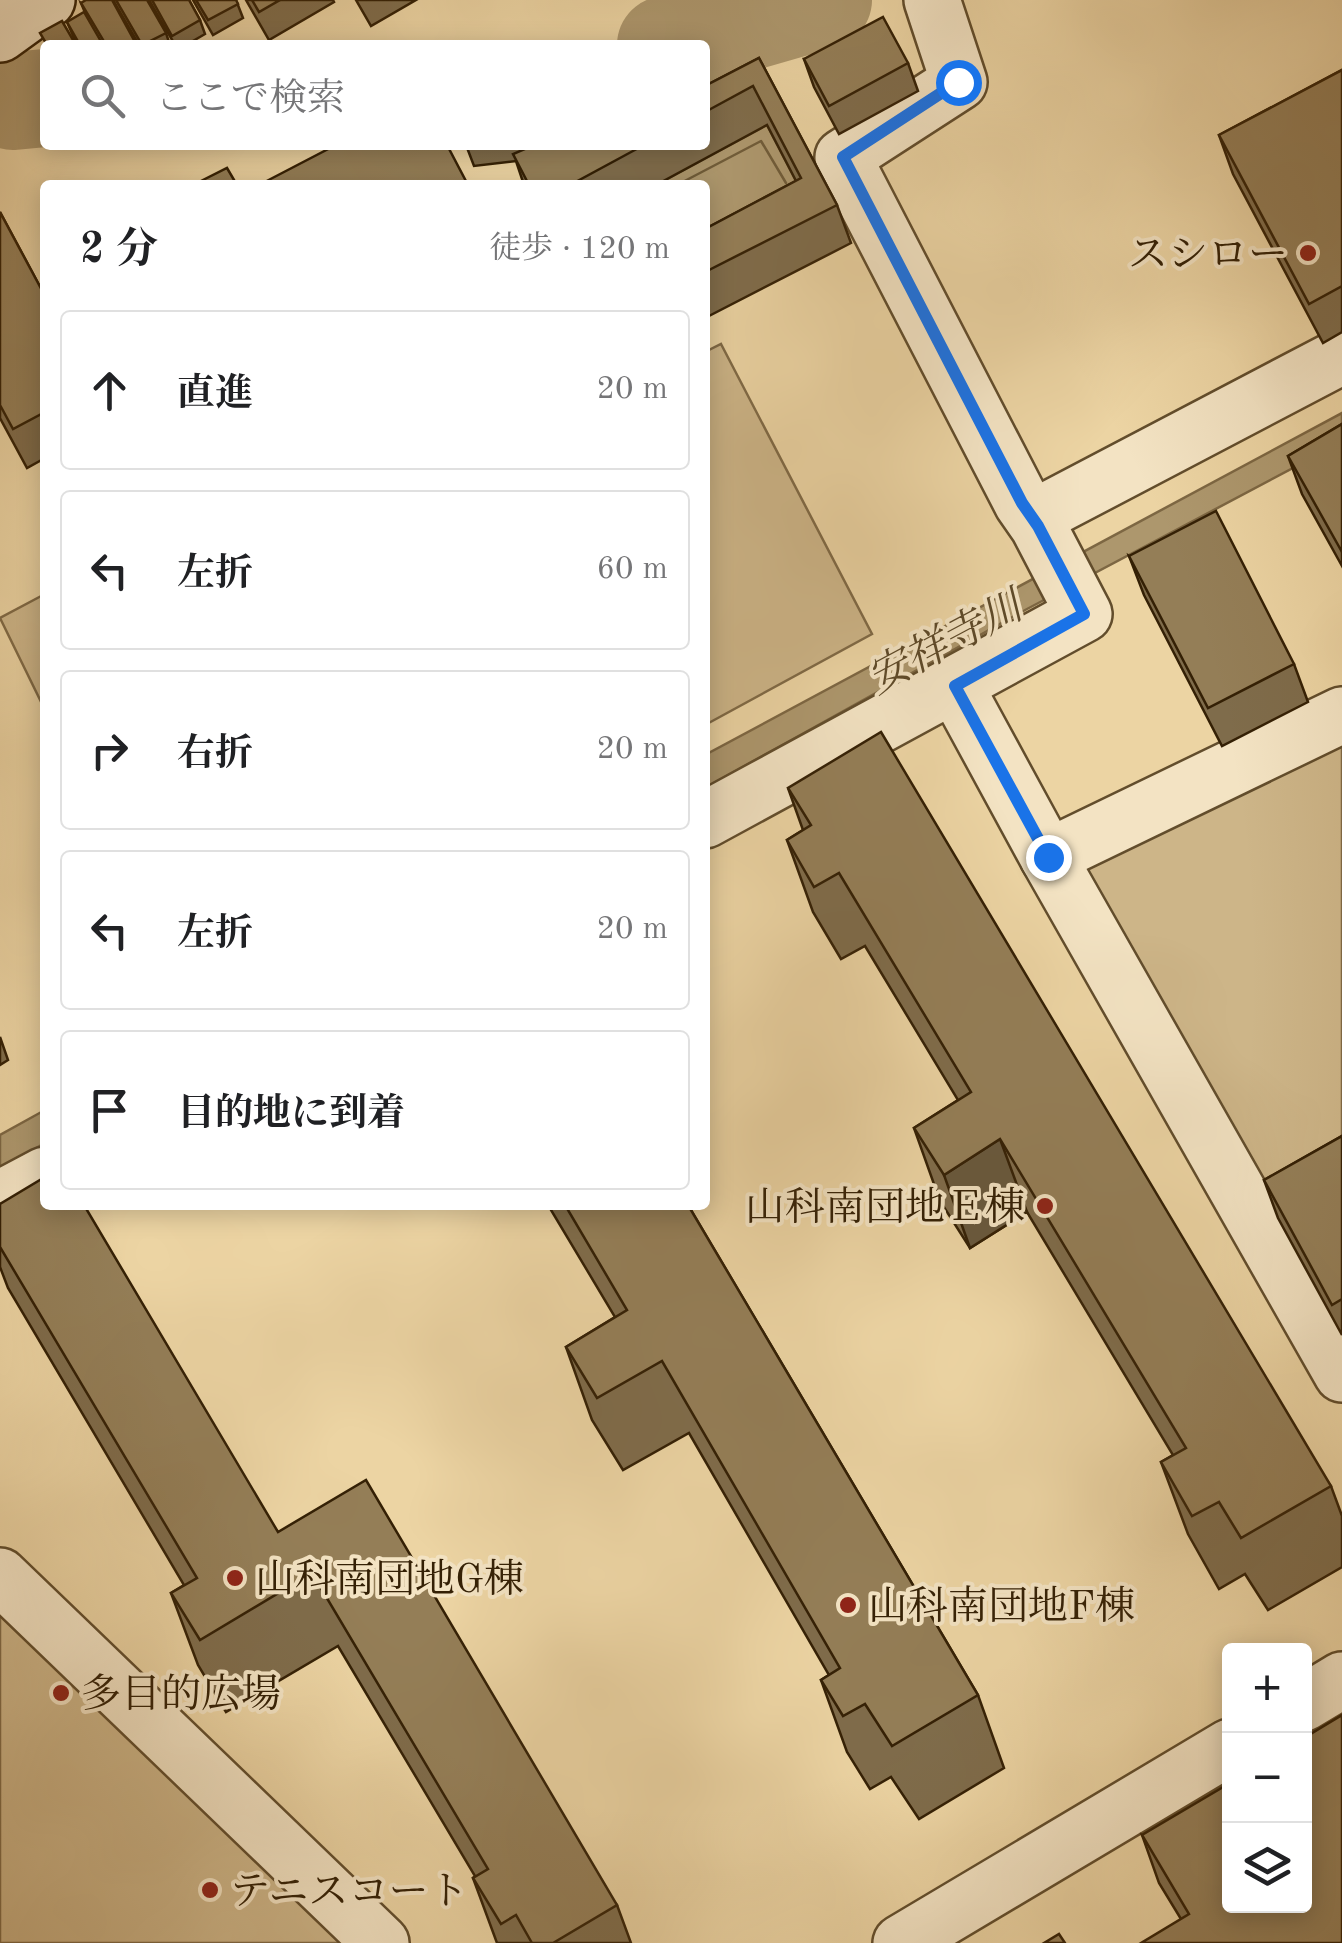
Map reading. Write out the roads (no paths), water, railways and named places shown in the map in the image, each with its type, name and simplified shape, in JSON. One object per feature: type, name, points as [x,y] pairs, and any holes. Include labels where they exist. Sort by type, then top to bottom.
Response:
[{"type":"street","points":[[0,34],[47,0]]},
{"type":"street","points":[[710,817],[1084,614],[1022,503],[843,157],[958,82],[932,0]]},
{"type":"street","points":[[1035,522],[1342,356]]},
{"type":"street","points":[[955,686],[1342,1374]]},
{"type":"street","points":[[1048,857],[1342,715]]},
{"type":"street","points":[[0,1199],[40,1178]]},
{"type":"street","points":[[0,1576],[382,1943]]},
{"type":"street","points":[[1312,1698],[1342,1680]]},
{"type":"street","points":[[901,1943],[1222,1753]]},
{"type":"water","points":[[767,125],[815,217],[710,272],[710,180],[665,180]]},
{"type":"water","name":"安祥寺川","points":[[1342,413],[1342,442],[1027,609],[710,785],[710,752]]},
{"type":"water","points":[[40,1113],[40,1146],[0,1168],[0,1135]]},
{"type":"waterway","points":[[683,40],[823,0]]},
{"type":"waterway","points":[[0,95],[13,101],[40,98]]},
{"type":"place","name":"スシロー","points":[[1308,253]]},
{"type":"place","name":"山科南団地Ｅ棟","points":[[1045,1206]]},
{"type":"place","name":"山科南団地G棟","points":[[235,1578]]},
{"type":"place","name":"山科南団地F棟","points":[[848,1605]]},
{"type":"place","name":"多目的広場","points":[[61,1693]]},
{"type":"place","name":"テニスコート","points":[[210,1890]]}]
